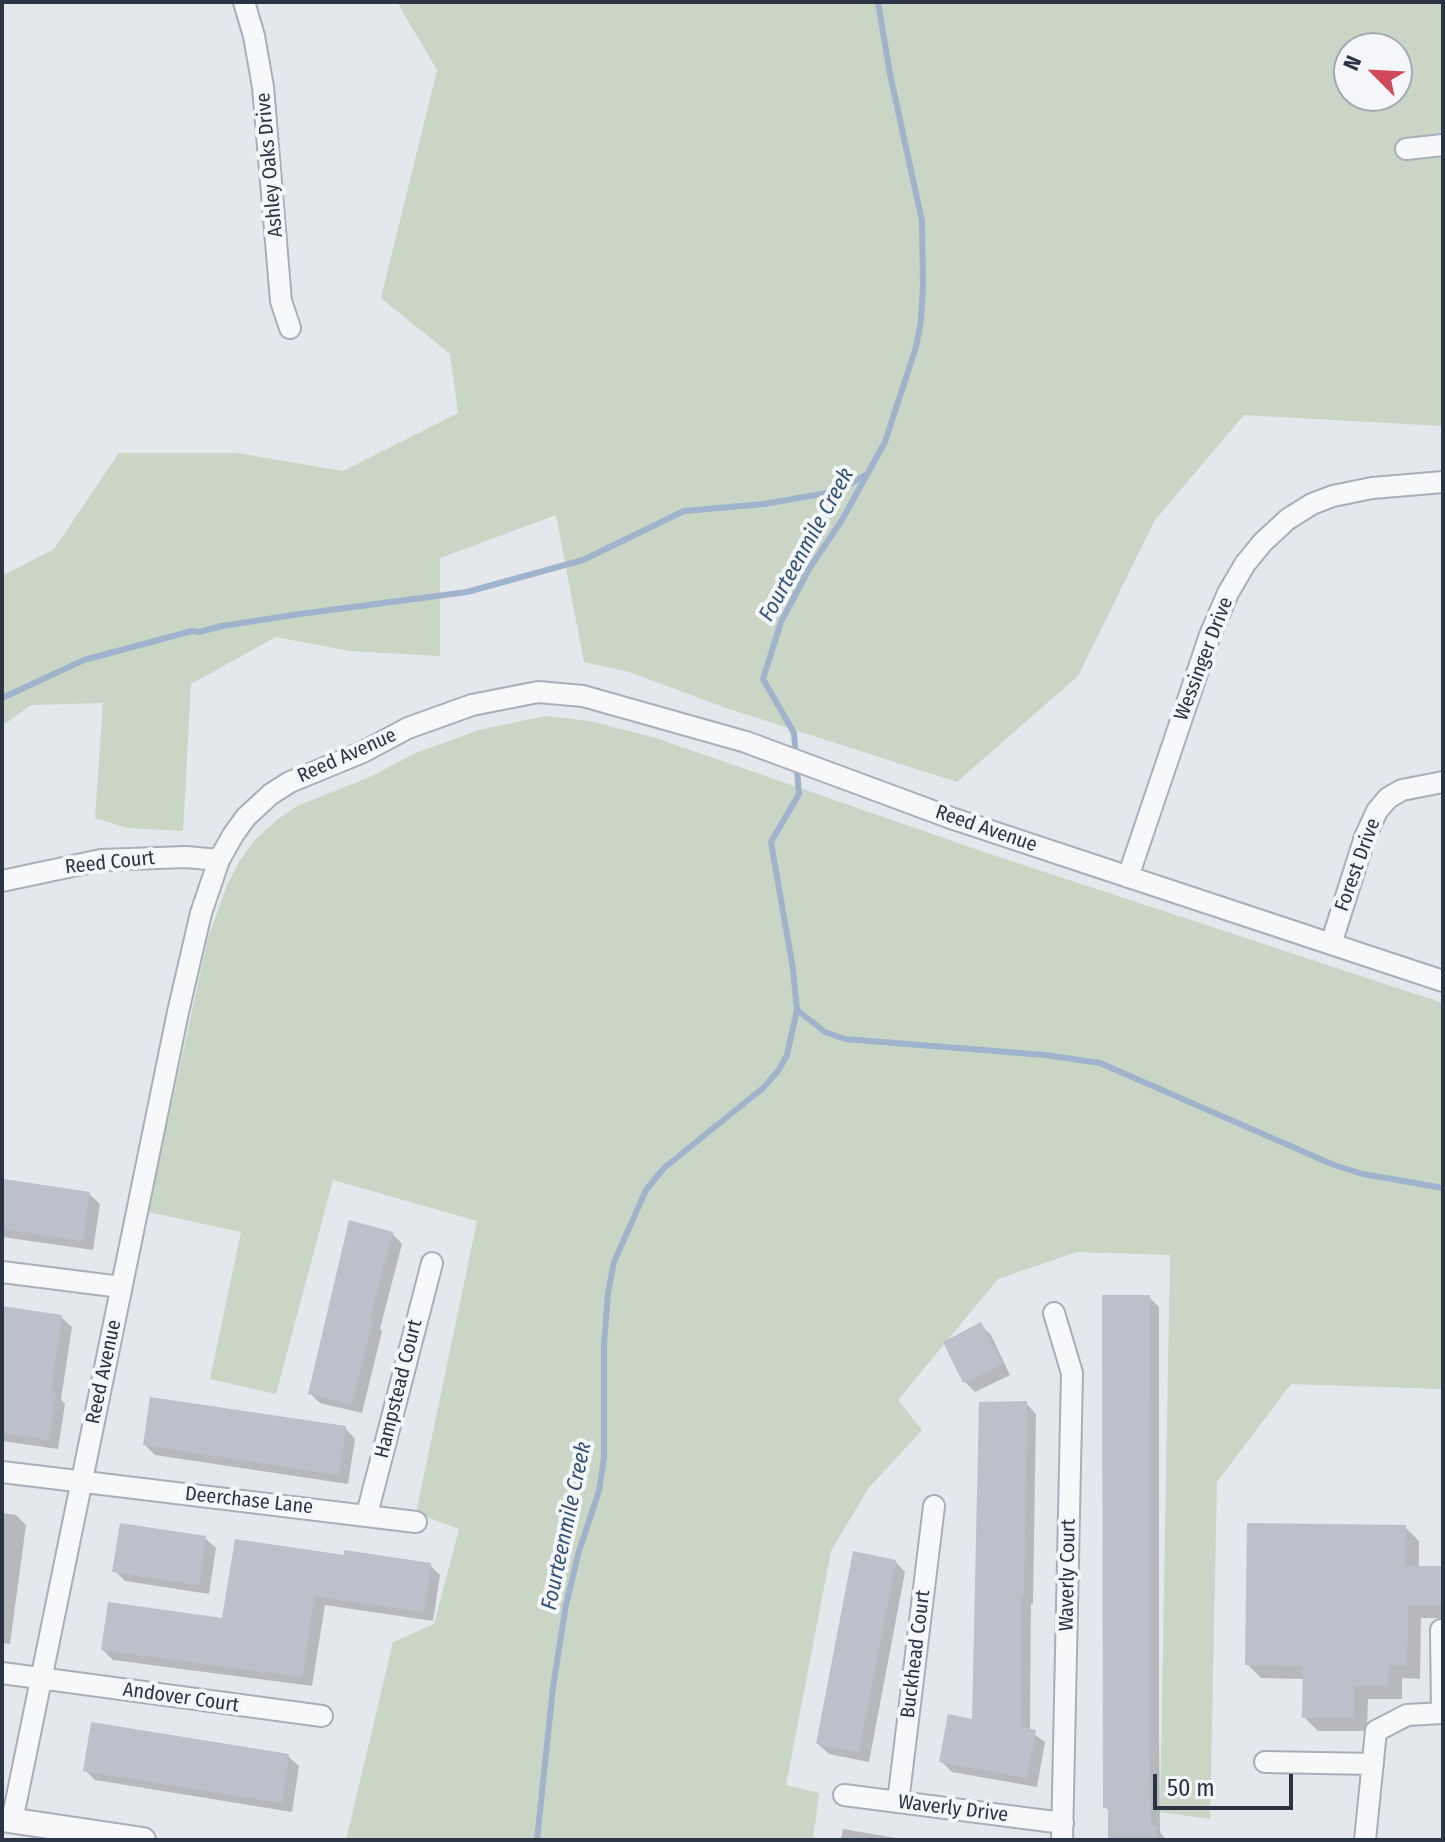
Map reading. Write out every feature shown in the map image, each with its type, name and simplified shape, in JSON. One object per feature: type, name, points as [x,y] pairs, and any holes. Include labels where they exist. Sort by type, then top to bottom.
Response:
[{"type":"street","name":"Ashley Oaks Drive","points":[[244,2],[263,87],[281,301],[290,328]]},
{"type":"street","points":[[1406,149],[1443,145]]},
{"type":"street","name":"Wessinger Drive","points":[[1128,877],[1210,635],[1228,593],[1245,564],[1288,519],[1312,504],[1372,488],[1443,482]]},
{"type":"street","name":"Reed Avenue","points":[[7,1820],[41,1679],[201,913],[219,860],[233,835],[246,817],[271,794],[290,782],[363,752],[434,717],[521,693],[561,693],[611,702],[746,742],[854,783],[1128,877],[1443,981]]},
{"type":"street","name":"Forest Drive","points":[[1331,944],[1365,837],[1377,811],[1388,798],[1402,790],[1443,782]]},
{"type":"street","name":"Reed Court","points":[[2,881],[101,860],[186,857],[219,860]]},
{"type":"street","name":"Hampstead Court","points":[[367,1514],[432,1263]]},
{"type":"street","points":[[2,1272],[121,1287]]},
{"type":"street","name":"Waverly Court","points":[[1054,1313],[1072,1373],[1063,1831]]},
{"type":"street","name":"Deerchase Lane","points":[[2,1472],[416,1522]]},
{"type":"street","name":"Buckhead Court","points":[[898,1802],[934,1506]]},
{"type":"street","points":[[1365,1840],[1376,1731],[1407,1715],[1442,1713],[1441,1630]]},
{"type":"street","name":"Andover Court","points":[[2,1673],[322,1716]]},
{"type":"street","points":[[1265,1762],[1373,1764]]},
{"type":"street","name":"Waverly Drive","points":[[844,1795],[1063,1831]]},
{"type":"street","points":[[7,1820],[143,1840]]},
{"type":"green space","points":[[397,2],[1443,2],[1443,426],[1244,415],[1155,520],[1078,676],[957,782],[726,708],[629,672],[584,662],[556,515],[440,558],[440,656],[349,651],[276,637],[191,684],[183,831],[127,828],[95,818],[103,703],[31,705],[2,726],[2,576],[54,549],[119,453],[237,453],[343,471],[458,413],[450,354],[381,298],[437,70]]},
{"type":"green space","points":[[545,716],[590,721],[656,738],[984,852],[1443,1003],[1443,1389],[1291,1384],[1217,1482],[1210,1819],[1160,1812],[1170,1255],[1077,1252],[998,1279],[898,1400],[922,1430],[868,1489],[831,1551],[786,1785],[819,1793],[813,1840],[346,1840],[393,1642],[434,1624],[459,1529],[416,1513],[477,1221],[333,1180],[276,1394],[210,1379],[241,1232],[148,1212],[208,938],[227,885],[253,842],[297,806],[370,777],[416,753],[479,730]]},
{"type":"building","points":[[4,1179],[90,1192],[83,1241],[2,1229]]},
{"type":"building","points":[[349,1220],[393,1232],[370,1318],[373,1319],[352,1404],[308,1394]]},
{"type":"building","points":[[1102,1295],[1150,1295],[1149,1719],[1151,1826],[1157,1826],[1157,1840],[1108,1840],[1108,1808],[1103,1808]]},
{"type":"building","points":[[2,1306],[62,1315],[51,1391],[56,1392],[49,1440],[2,1433]]},
{"type":"building","points":[[981,1322],[1002,1364],[963,1383],[943,1342]]},
{"type":"building","points":[[150,1397],[346,1426],[339,1475],[143,1445]]},
{"type":"building","points":[[1027,1401],[1024,1595],[1021,1595],[1021,1727],[1036,1730],[1027,1778],[939,1762],[948,1714],[972,1719],[979,1402]]},
{"type":"building","points":[[120,1523],[206,1536],[199,1585],[112,1572]]},
{"type":"building","points":[[1247,1523],[1406,1525],[1405,1566],[1443,1566],[1443,1605],[1408,1605],[1407,1666],[1389,1665],[1388,1686],[1354,1686],[1354,1718],[1302,1718],[1303,1666],[1245,1665]]},
{"type":"building","points":[[235,1539],[344,1555],[344,1550],[431,1563],[424,1612],[315,1596],[302,1677],[101,1650],[108,1602],[222,1618]]},
{"type":"building","points":[[853,1551],[896,1560],[859,1752],[816,1744]]},
{"type":"building","points":[[91,1722],[289,1754],[282,1803],[83,1771]]},
{"type":"waterway","name":"Fourteenmile Creek","points":[[537,1840],[553,1687],[566,1605],[579,1551],[599,1491],[604,1458],[604,1344],[614,1262],[646,1190],[664,1168],[763,1088],[778,1071],[787,1055],[797,1010],[771,842],[799,794],[794,733],[763,679],[781,622],[885,442],[916,347],[921,321],[922,221],[890,74],[878,2]]},
{"type":"waterway","points":[[2,698],[84,660],[192,631],[467,592],[583,560],[684,511],[764,504],[827,493],[865,475]]},
{"type":"waterway","points":[[797,1010],[825,1032],[845,1039],[1045,1055],[1100,1063],[1334,1165],[1363,1174],[1443,1188]]}]
